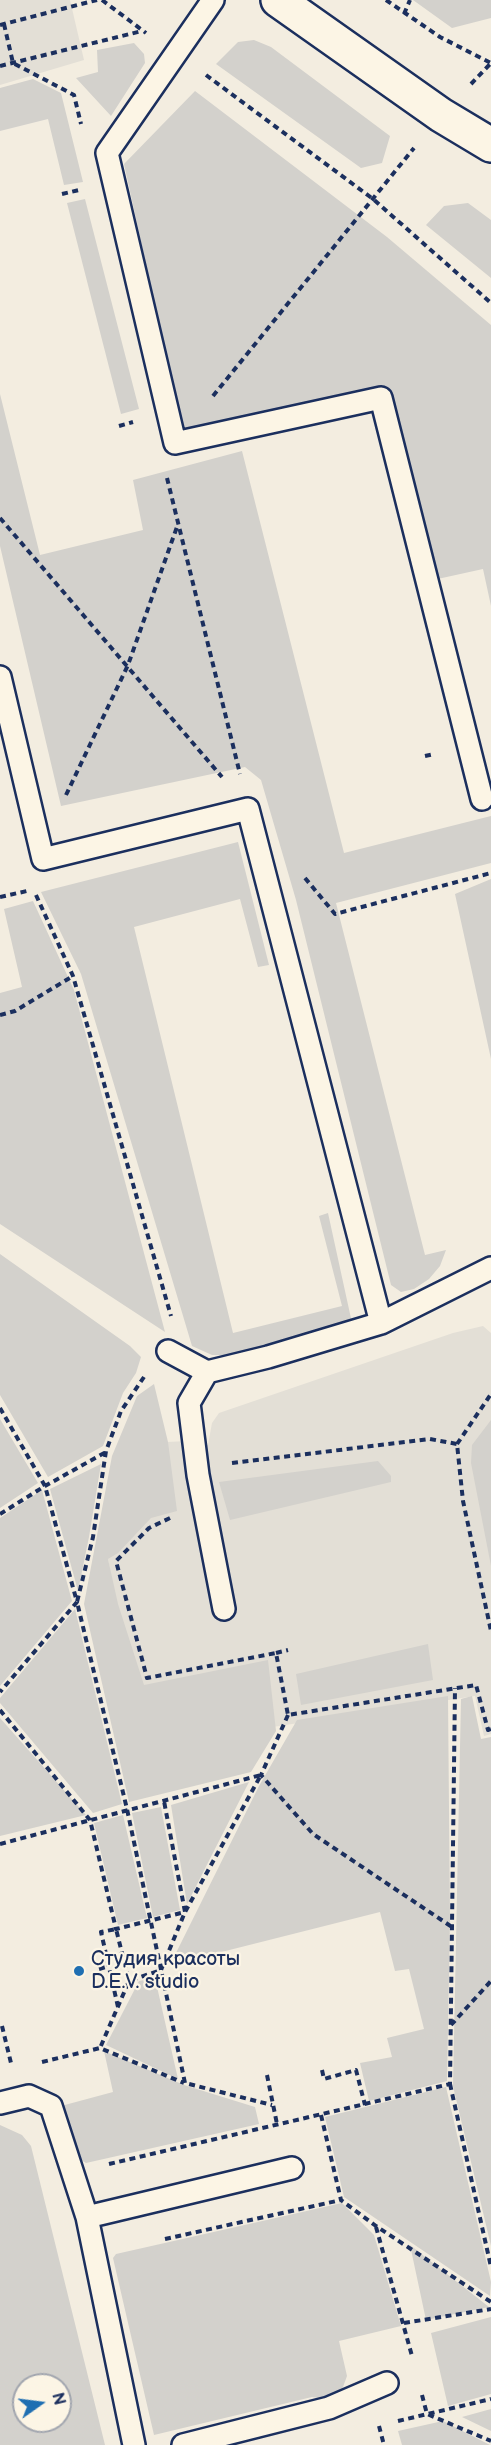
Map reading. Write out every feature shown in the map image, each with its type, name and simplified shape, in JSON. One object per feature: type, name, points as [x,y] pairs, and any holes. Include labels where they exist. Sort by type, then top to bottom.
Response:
[{"type":"street","points":[[278,0],[441,115],[491,145]]},
{"type":"lane","points":[[213,0],[107,153],[175,443],[381,398],[482,799]]},
{"type":"lane","points":[[0,677],[43,860],[248,809],[381,1323]]},
{"type":"lane","points":[[168,1351],[207,1372],[381,1323],[491,1268]]},
{"type":"lane","points":[[207,1372],[189,1403],[198,1476],[224,1609]]},
{"type":"lane","points":[[0,2103],[29,2096],[51,2106],[75,2173],[87,2217],[134,2445]]},
{"type":"lane","points":[[87,2217],[292,2168]]},
{"type":"lane","points":[[183,2445],[329,2408],[387,2383]]},
{"type":"path","points":[[13,63],[2,25],[97,0]]},
{"type":"path","points":[[102,0],[373,199],[491,303]]},
{"type":"path","points":[[386,0],[440,36],[491,63]]},
{"type":"path","points":[[404,14],[410,0]]},
{"type":"path","points":[[0,66],[142,31]]},
{"type":"path","points":[[0,46],[8,45]]},
{"type":"path","points":[[248,809],[163,462],[175,443],[373,199]]},
{"type":"path","points":[[0,518],[128,665],[248,809]]},
{"type":"path","points":[[43,860],[61,806],[128,665],[178,524]]},
{"type":"path","points":[[299,870],[334,914],[491,873]]},
{"type":"path","points":[[0,897],[33,889],[73,976],[171,1316],[168,1351]]},
{"type":"path","points":[[0,1015],[15,1011],[73,976]]},
{"type":"path","points":[[0,1692],[77,1602],[93,1537],[106,1451],[121,1411],[148,1370]]},
{"type":"path","points":[[491,1394],[457,1443],[464,1501],[491,1631]]},
{"type":"path","points":[[0,1408],[45,1485],[77,1602],[127,1809],[185,2084]]},
{"type":"path","points":[[198,1476],[216,1466],[277,1457],[430,1439],[457,1443]]},
{"type":"path","points":[[0,1514],[45,1485],[106,1451]]},
{"type":"path","points":[[276,1653],[288,1650]]},
{"type":"path","points":[[476,1685],[488,1730],[491,1730]]},
{"type":"path","points":[[455,1688],[450,2084],[491,2267]]},
{"type":"path","points":[[0,1710],[90,1820],[129,1981],[100,2048]]},
{"type":"path","points":[[129,1981],[161,1970],[185,1912],[261,1775],[288,1715]]},
{"type":"path","points":[[261,1775],[313,1834],[453,1927]]},
{"type":"path","points":[[0,1844],[261,1775]]},
{"type":"path","points":[[164,1801],[185,1912]]},
{"type":"path","points":[[118,2007],[101,1932],[185,1912]]},
{"type":"path","points":[[99,1969],[108,1966]]},
{"type":"path","points":[[451,2025],[491,1981]]},
{"type":"path","points":[[2,2026],[12,2069]]},
{"type":"path","points":[[34,2064],[100,2048],[185,2084],[272,2105]]},
{"type":"path","points":[[322,2070],[324,2079],[356,2070],[365,2105]]},
{"type":"path","points":[[267,2075],[277,2124]]},
{"type":"path","points":[[75,2173],[450,2084]]},
{"type":"path","points":[[321,2115],[341,2200],[376,2226],[491,2302]]},
{"type":"path","points":[[160,2240],[341,2200]]},
{"type":"path","points":[[376,2226],[412,2357]]},
{"type":"path","points":[[404,2323],[491,2309]]},
{"type":"path","points":[[421,2391],[427,2414]]},
{"type":"path","points":[[427,2414],[491,2400]]},
{"type":"path","points":[[427,2414],[491,2441]]},
{"type":"path","points":[[379,2426],[384,2445]]},
{"type":"shaded area","points":[[0,0],[70,0],[84,60],[0,85]]},
{"type":"shaded area","points":[[413,0],[491,0],[491,18],[452,28]]},
{"type":"shaded area","points":[[254,40],[271,47],[390,136],[382,163],[361,168],[216,64],[238,42]]},
{"type":"shaded area","points":[[134,43],[144,54],[145,63],[111,116],[76,78],[98,72],[97,50]]},
{"type":"shaded area","points":[[33,79],[61,93],[83,182],[64,185],[48,119],[0,131],[0,88]]},
{"type":"shaded area","points":[[195,91],[387,237],[491,325],[491,606],[483,569],[433,580],[383,386],[184,438],[124,164]]},
{"type":"shaded area","points":[[85,199],[139,409],[121,414],[67,203]]},
{"type":"shaded area","points":[[468,203],[491,220],[491,278],[426,225],[444,206]]},
{"type":"shaded area","points":[[0,394],[40,555],[143,530],[133,480],[242,451],[344,853],[491,816],[491,863],[336,903],[425,1255],[446,1250],[440,1266],[429,1279],[414,1289],[401,1292],[391,1285],[296,900],[261,780],[245,767],[61,806],[0,546]]},
{"type":"shaded area","points":[[238,842],[269,965],[258,967],[240,899],[134,927],[233,1333],[342,1306],[319,1216],[328,1213],[352,1323],[230,1355],[212,1355],[192,1346],[81,974],[41,892]]},
{"type":"shaded area","points":[[491,879],[491,1059],[455,894]]},
{"type":"shaded area","points":[[33,901],[74,990],[165,1332],[0,1224],[0,993],[22,987],[4,909]]},
{"type":"shaded area","points":[[0,1254],[130,1346],[141,1357],[136,1373],[123,1393],[103,1446],[48,1477],[0,1395]]},
{"type":"shaded area","points":[[483,1326],[491,1333],[491,1734],[484,1736],[475,1696],[142,1747],[108,1559],[145,1443],[188,1441],[194,1448],[208,1445],[212,1423],[219,1413],[453,1333]]},
{"type":"shaded area","points":[[154,1384],[168,1442],[177,1511],[151,1518],[118,1553],[108,1559],[118,1604],[144,1685],[268,1660],[276,1731],[251,1772],[129,1802],[84,1604],[112,1456],[137,1396]]},
{"type":"shaded area","points":[[0,1419],[38,1483],[0,1508]]},
{"type":"shaded area","points":[[491,1420],[491,1566],[471,1463],[472,1445]]},
{"type":"shaded area","points":[[378,1461],[391,1476],[391,1482],[230,1520],[219,1482]]},
{"type":"shaded area","points":[[101,1464],[89,1537],[78,1591],[50,1489]]},
{"type":"shaded area","points":[[42,1490],[72,1601],[0,1686],[0,1518]]},
{"type":"shaded area","points":[[75,1609],[122,1804],[93,1813],[0,1703],[0,1698]]},
{"type":"shaded area","points":[[428,1644],[433,1680],[301,1705],[296,1674]]},
{"type":"shaded area","points":[[448,1696],[450,1921],[447,2081],[369,2101],[360,2063],[392,2057],[387,2038],[424,2029],[409,1969],[395,1971],[380,1912],[170,1965],[259,1786],[297,1720]]},
{"type":"shaded area","points":[[472,1696],[481,1739],[491,1737],[491,2246],[453,2086],[461,1699]]},
{"type":"shaded area","points":[[0,1718],[86,1815],[0,1836]]},
{"type":"shaded area","points":[[249,1782],[187,1904],[171,1805]]},
{"type":"shaded area","points":[[161,1807],[180,1910],[153,1917],[132,1813]]},
{"type":"shaded area","points":[[123,1815],[147,1918],[118,1925],[94,1823]]},
{"type":"shaded area","points":[[155,1978],[178,2079],[106,2045],[139,1981]]},
{"type":"shaded area","points":[[104,2051],[184,2085],[255,2107],[259,2124],[86,2163],[76,2157],[61,2106],[113,2092]]},
{"type":"shaded area","points":[[446,2087],[491,2282],[490,2296],[344,2197],[325,2117]]},
{"type":"shaded area","points":[[0,2125],[22,2135],[31,2146],[105,2445],[0,2445]]},
{"type":"shaded area","points":[[342,2203],[374,2235],[401,2326],[339,2341],[347,2376],[343,2387],[335,2397],[329,2399],[312,2397],[154,2435],[113,2258],[116,2254]]},
{"type":"shaded area","points":[[410,2245],[489,2307],[426,2320]]},
{"type":"shaded area","points":[[491,2317],[491,2394],[448,2406],[431,2333]]},
{"type":"shaded area","points":[[491,2409],[491,2431],[462,2417]]},
{"type":"shaded area","points":[[443,2421],[490,2445],[402,2445],[398,2431]]},
{"type":"place","name":"Студия красоты D.E.V. studio","points":[[79,1971]]}]
